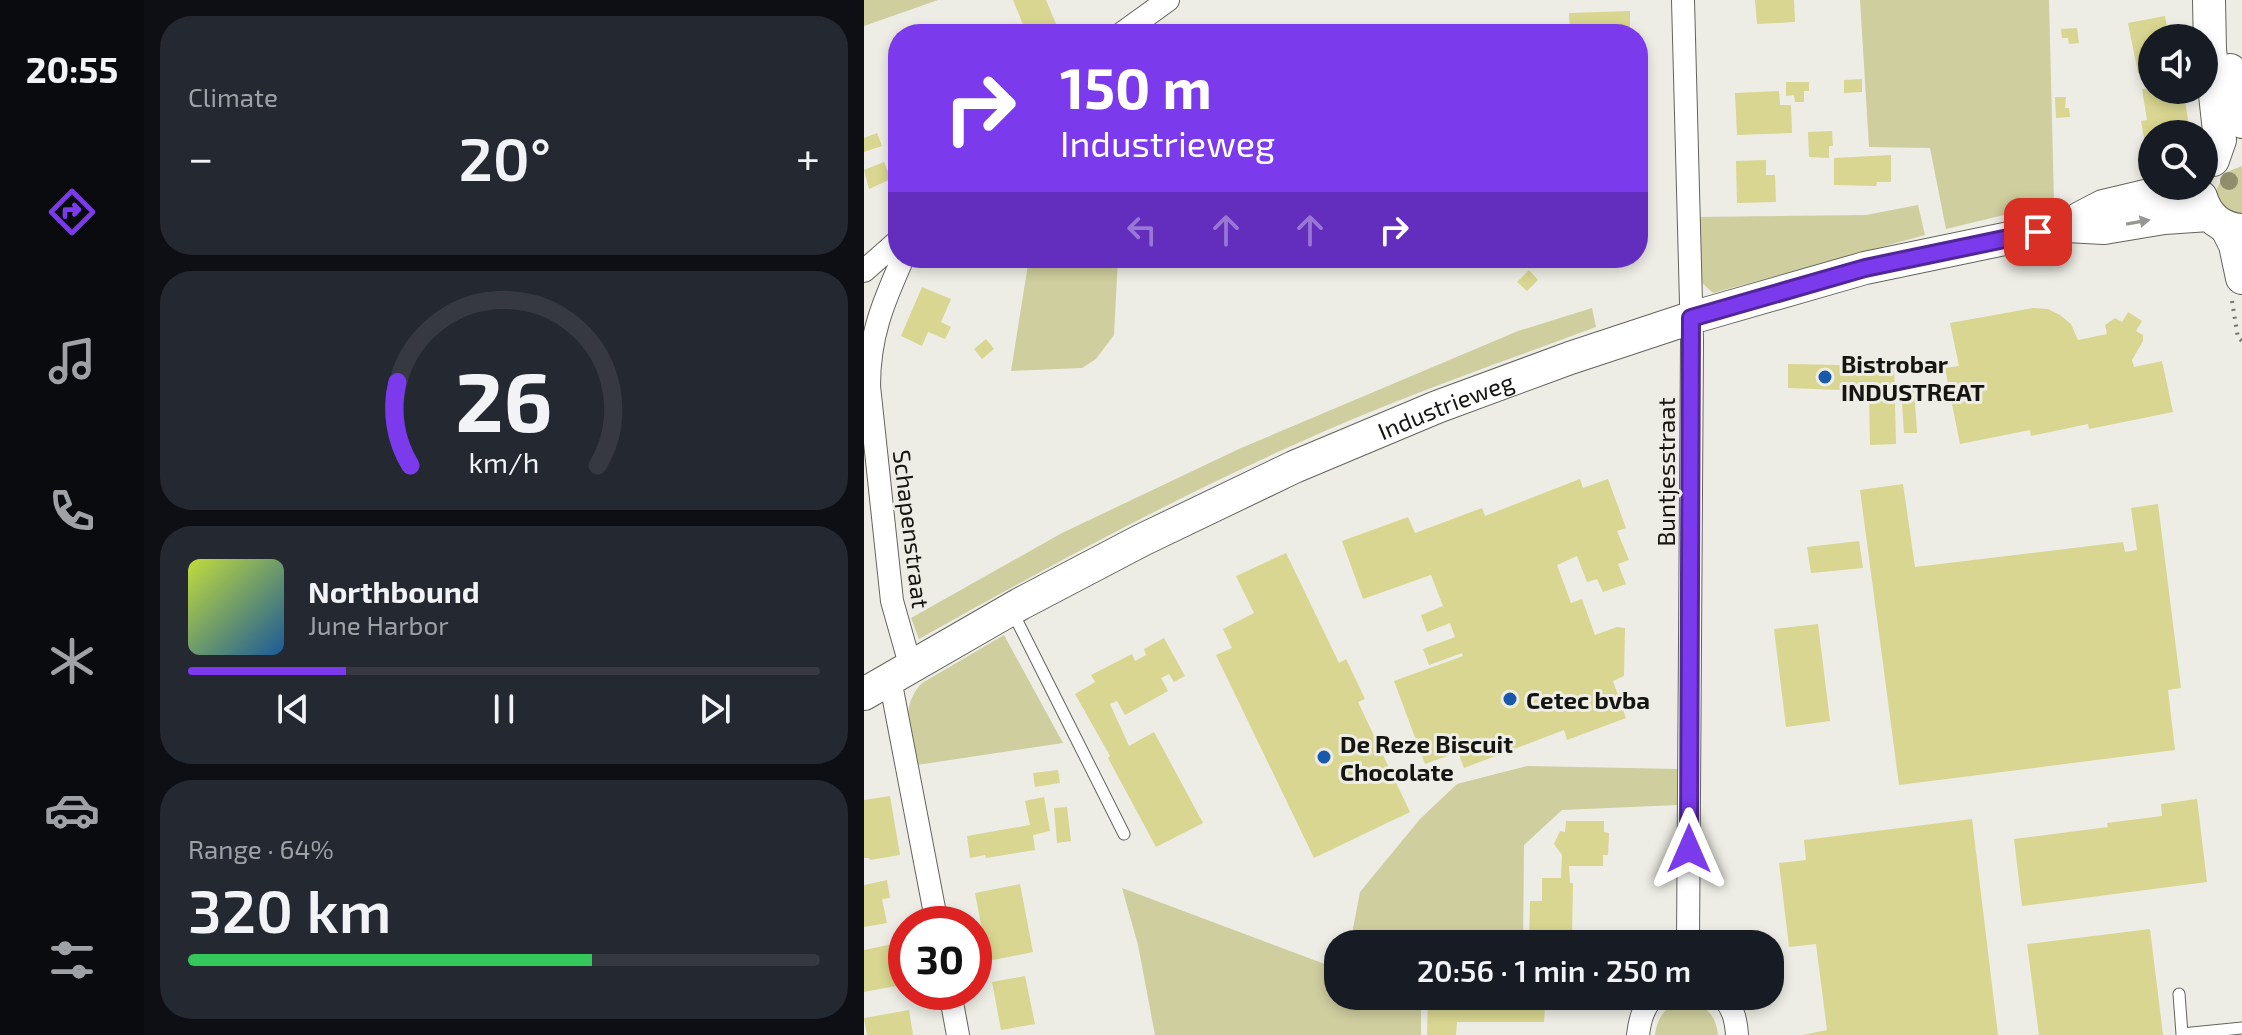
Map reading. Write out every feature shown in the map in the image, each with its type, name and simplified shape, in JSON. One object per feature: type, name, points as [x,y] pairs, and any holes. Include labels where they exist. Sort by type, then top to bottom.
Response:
[{"type":"main road","points":[[2210,6],[2225,47],[2242,122]]},
{"type":"main road","points":[[2210,6],[2210,50],[2220,140],[2220,191],[2242,278]]},
{"type":"main road","name":"Industrieweg","points":[[888,680],[1011,609],[1142,540],[1294,467],[1437,407],[1570,358],[1691,318],[1865,268],[2067,226],[2104,228],[2164,218],[2220,191]]},
{"type":"main road","name":"Industrieweg","points":[[2067,226],[2103,206],[2138,198]]},
{"type":"street","points":[[1135,24],[1168,0]]},
{"type":"street","name":"Buntjesstraat","points":[[1683,0],[1691,318],[1688,930]]},
{"type":"street","points":[[864,271],[888,250]]},
{"type":"street","name":"Schapenstraat","points":[[899,268],[874,330],[869,355],[869,386],[892,601],[888,680],[933,906]]},
{"type":"street","points":[[953,1010],[958,1035]]},
{"type":"street","points":[[1638,1035],[1644,1010]]},
{"type":"street","points":[[1732,1010],[1737,1035]]},
{"type":"lane","points":[[1011,609],[1124,834]]},
{"type":"lane","points":[[2179,994],[2182,1034],[2242,1028]]},
{"type":"green space","points":[[864,0],[938,0],[864,26]]},
{"type":"green space","points":[[1860,0],[2049,0],[2054,203],[1946,229],[1930,148],[1869,147]]},
{"type":"green space","points":[[2242,166],[2242,215],[2225,208],[2219,200],[2218,186],[2224,173]]},
{"type":"green space","points":[[1918,205],[1925,235],[1713,293],[1701,282],[1695,217],[1866,215]]},
{"type":"green space","points":[[1027,268],[1117,268],[1114,335],[1096,359],[1082,368],[1011,371]]},
{"type":"green space","points":[[1592,308],[1596,327],[1407,397],[1262,459],[1089,546],[919,639],[911,618],[1062,533],[1241,448],[1518,331]]},
{"type":"green space","points":[[1004,635],[1063,743],[917,765],[908,722],[910,702],[915,692],[922,683]]},
{"type":"green space","points":[[1527,766],[1678,769],[1677,805],[1562,810],[1524,845],[1523,930],[1353,930],[1360,892],[1420,819],[1457,784]]},
{"type":"green space","points":[[1122,888],[1324,964],[1324,1010],[1421,1010],[1421,1035],[1155,1035],[1138,945]]},
{"type":"green space","points":[[1667,1010],[1706,1010],[1715,1021],[1718,1035],[1655,1035]]},
{"type":"building","points":[[1013,0],[1046,0],[1056,24],[1023,24]]},
{"type":"building","points":[[1755,0],[1794,0],[1795,22],[1757,24]]},
{"type":"building","points":[[1630,11],[1630,24],[1570,24],[1569,13]]},
{"type":"building","points":[[2165,16],[2166,24],[2138,24],[2138,73],[2128,23]]},
{"type":"building","points":[[2077,28],[2079,43],[2069,44],[2068,38],[2062,38],[2061,29]]},
{"type":"building","points":[[1862,79],[1862,92],[1844,93],[1844,80]]},
{"type":"building","points":[[1786,82],[1809,82],[1809,91],[1804,91],[1804,102],[1795,102],[1794,95],[1786,96]]},
{"type":"building","points":[[1779,91],[1780,105],[1791,105],[1792,133],[1737,135],[1735,93]]},
{"type":"building","points":[[2055,97],[2066,97],[2065,108],[2069,108],[2070,117],[2056,118]]},
{"type":"building","points":[[2144,104],[2185,104],[2188,120],[2147,120]]},
{"type":"building","points":[[1832,131],[1833,146],[1829,146],[1829,158],[1809,157],[1808,132]]},
{"type":"building","points":[[877,133],[882,146],[864,152],[864,138]]},
{"type":"building","points":[[1891,155],[1891,182],[1877,182],[1876,186],[1834,185],[1834,158]]},
{"type":"building","points":[[1766,160],[1766,175],[1775,175],[1776,202],[1737,203],[1736,161]]},
{"type":"building","points":[[884,162],[888,180],[869,189],[864,170]]},
{"type":"building","points":[[1529,270],[1538,280],[1527,291],[1517,282]]},
{"type":"building","points":[[922,287],[951,299],[941,322],[951,327],[945,339],[928,332],[922,346],[901,336]]},
{"type":"building","points":[[2033,308],[2048,309],[2060,315],[2071,324],[2078,340],[2107,334],[2105,325],[2115,318],[2122,322],[2128,312],[2142,321],[2136,331],[2143,335],[2143,341],[2132,360],[2134,367],[2162,361],[2173,412],[2089,429],[2088,424],[2031,436],[2030,430],[1960,444],[1952,404],[1966,401],[1964,390],[1950,393],[1945,368],[1959,366],[1950,323]]},
{"type":"building","points":[[986,339],[994,349],[982,359],[974,349]]},
{"type":"building","points":[[1842,354],[1863,354],[1863,359],[1879,358],[1879,363],[1894,362],[1896,444],[1870,445],[1869,391],[1788,388],[1788,364],[1842,365]]},
{"type":"building","points":[[1914,388],[1917,433],[1904,433],[1901,389]]},
{"type":"building","points":[[1580,479],[1583,488],[1608,479],[1626,528],[1617,531],[1629,560],[1618,564],[1626,584],[1603,592],[1597,579],[1587,582],[1577,556],[1557,565],[1571,603],[1582,599],[1595,635],[1617,627],[1625,628],[1624,676],[1613,681],[1626,718],[1567,740],[1564,730],[1464,768],[1458,752],[1425,764],[1394,681],[1463,656],[1462,653],[1429,665],[1423,649],[1455,637],[1450,623],[1427,632],[1421,615],[1443,606],[1431,575],[1363,599],[1342,541],[1408,517],[1415,533],[1482,508],[1485,516]]},
{"type":"building","points":[[1903,484],[1915,567],[2123,542],[2125,552],[2137,550],[2131,508],[2158,504],[2181,688],[2168,690],[2175,750],[1899,785],[1860,490]]},
{"type":"building","points":[[1859,541],[1863,568],[1811,573],[1807,547]]},
{"type":"building","name":"De Reze Biscuit Chocolate","points":[[1286,553],[1339,663],[1346,659],[1365,699],[1358,702],[1410,812],[1314,858],[1216,655],[1232,648],[1223,629],[1254,613],[1236,576]]},
{"type":"building","points":[[1818,624],[1830,721],[1786,727],[1774,629]]},
{"type":"building","points":[[1164,638],[1185,676],[1174,682],[1169,674],[1161,678],[1168,691],[1125,715],[1117,701],[1110,704],[1129,746],[1154,732],[1203,823],[1156,847],[1075,694],[1095,682],[1091,675],[1132,654],[1135,661],[1146,655],[1144,649]]},
{"type":"building","points":[[1058,770],[1060,783],[1035,787],[1033,773]]},
{"type":"building","points":[[890,796],[900,855],[870,860],[864,858],[864,800]]},
{"type":"building","points":[[1044,797],[1050,831],[1033,835],[1035,850],[970,858],[967,836],[1030,825],[1025,801]]},
{"type":"building","points":[[2197,799],[2207,882],[2022,906],[2014,839],[2108,827],[2107,823],[2162,816],[2161,804]]},
{"type":"building","points":[[1067,807],[1071,841],[1057,843],[1054,808]]},
{"type":"building","points":[[1972,819],[1998,1035],[1802,1035],[1827,1030],[1816,944],[1789,947],[1779,863],[1806,860],[1804,840]]},
{"type":"building","points":[[1566,821],[1604,821],[1604,832],[1609,833],[1608,855],[1603,855],[1603,866],[1569,866],[1570,883],[1573,883],[1572,930],[1529,930],[1530,901],[1542,901],[1542,878],[1561,878],[1562,855],[1554,844],[1560,831],[1565,832]]},
{"type":"building","points":[[887,880],[890,898],[882,899],[887,923],[864,927],[864,885]]},
{"type":"building","points":[[1020,884],[1033,952],[992,960],[992,906],[977,906],[975,893]]},
{"type":"building","points":[[2150,929],[2163,1035],[2039,1035],[2027,944]]},
{"type":"building","points":[[888,945],[888,987],[864,992],[864,950]]},
{"type":"building","points":[[1025,976],[1035,1024],[1001,1030],[992,982]]},
{"type":"building","points":[[909,1010],[913,1035],[867,1035],[864,1018]]},
{"type":"building","points":[[1428,1010],[1545,1010],[1544,1022],[1457,1022],[1456,1035],[1427,1035]]},
{"type":"place","name":"Bistrobar INDUSTREAT","points":[[1825,377]]},
{"type":"place","name":"Cetec bvba","points":[[1510,699]]},
{"type":"place","name":"De Reze Biscuit Chocolate","points":[[1324,757]]},
{"type":"route","points":[[1689,849],[1691,318],[1865,268],[2038,232]]}]
